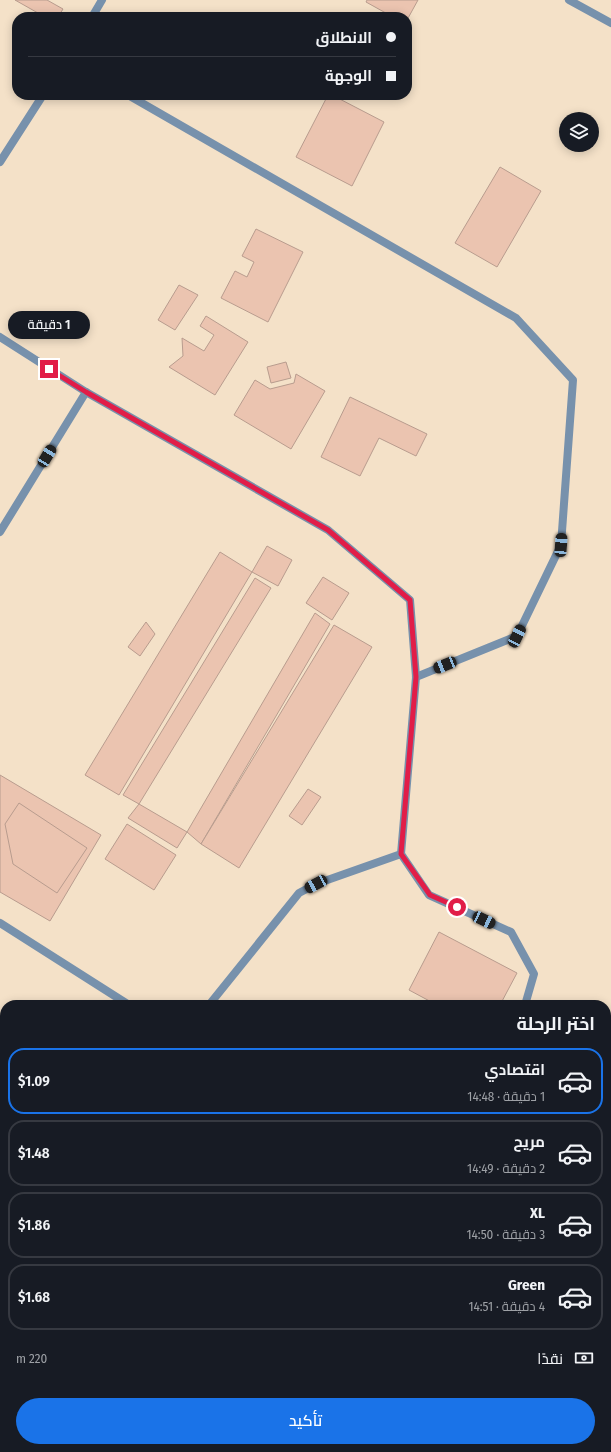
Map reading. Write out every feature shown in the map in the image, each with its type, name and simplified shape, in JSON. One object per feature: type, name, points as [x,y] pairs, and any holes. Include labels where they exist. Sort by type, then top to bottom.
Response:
[{"type":"street","points":[[95,12],[102,0]]},
{"type":"street","points":[[569,0],[611,23]]},
{"type":"street","points":[[0,162],[40,100]]},
{"type":"street","points":[[137,100],[516,318],[573,380],[561,545],[517,636],[416,677]]},
{"type":"street","points":[[0,337],[86,392],[328,530],[410,600],[416,677],[401,854],[430,895],[511,932],[534,974],[526,1000]]},
{"type":"street","points":[[0,532],[86,392]]},
{"type":"street","points":[[213,1000],[299,893],[316,884],[401,854]]},
{"type":"street","points":[[0,923],[121,1000]]},
{"type":"building","points":[[15,0],[47,0],[63,9],[61,12],[36,12]]},
{"type":"building","points":[[367,0],[418,0],[411,12],[384,12],[366,2]]},
{"type":"building","points":[[325,100],[342,100],[384,122],[352,186],[296,157]]},
{"type":"building","points":[[500,167],[541,191],[497,267],[455,243]]},
{"type":"building","points":[[256,229],[303,252],[268,322],[221,298],[235,271],[247,277],[254,262],[242,256]]},
{"type":"building","points":[[179,285],[198,295],[175,330],[158,320]]},
{"type":"building","points":[[206,316],[248,342],[215,395],[169,367],[183,356],[182,338],[204,351],[214,335],[200,326]]},
{"type":"building","points":[[286,362],[291,378],[271,383],[267,367]]},
{"type":"building","points":[[296,374],[325,391],[291,449],[234,415],[255,380],[270,389],[294,383]]},
{"type":"building","points":[[350,397],[427,434],[416,456],[379,438],[360,476],[321,457]]},
{"type":"building","points":[[267,546],[292,560],[278,586],[252,572]]},
{"type":"building","points":[[220,552],[252,572],[119,795],[85,775]]},
{"type":"building","points":[[323,577],[349,593],[332,620],[306,603]]},
{"type":"building","points":[[255,578],[271,588],[139,804],[123,795]]},
{"type":"building","points":[[315,613],[330,624],[201,844],[187,832]]},
{"type":"building","points":[[146,622],[155,634],[140,656],[128,647]]},
{"type":"building","points":[[334,625],[372,647],[239,868],[201,844]]},
{"type":"building","points":[[0,775],[101,835],[50,921],[0,892]]},
{"type":"building","points":[[308,789],[321,797],[302,825],[289,816]]},
{"type":"building","points":[[19,803],[87,848],[57,893],[13,864],[5,824]]},
{"type":"building","points":[[139,804],[187,832],[177,848],[128,818]]},
{"type":"building","points":[[127,824],[176,855],[154,890],[105,859]]},
{"type":"building","points":[[439,932],[517,973],[503,1000],[428,1000],[409,990]]},
{"type":"route","points":[[49,369],[86,392],[328,530],[410,600],[416,677],[401,854],[430,895],[457,907]]}]
